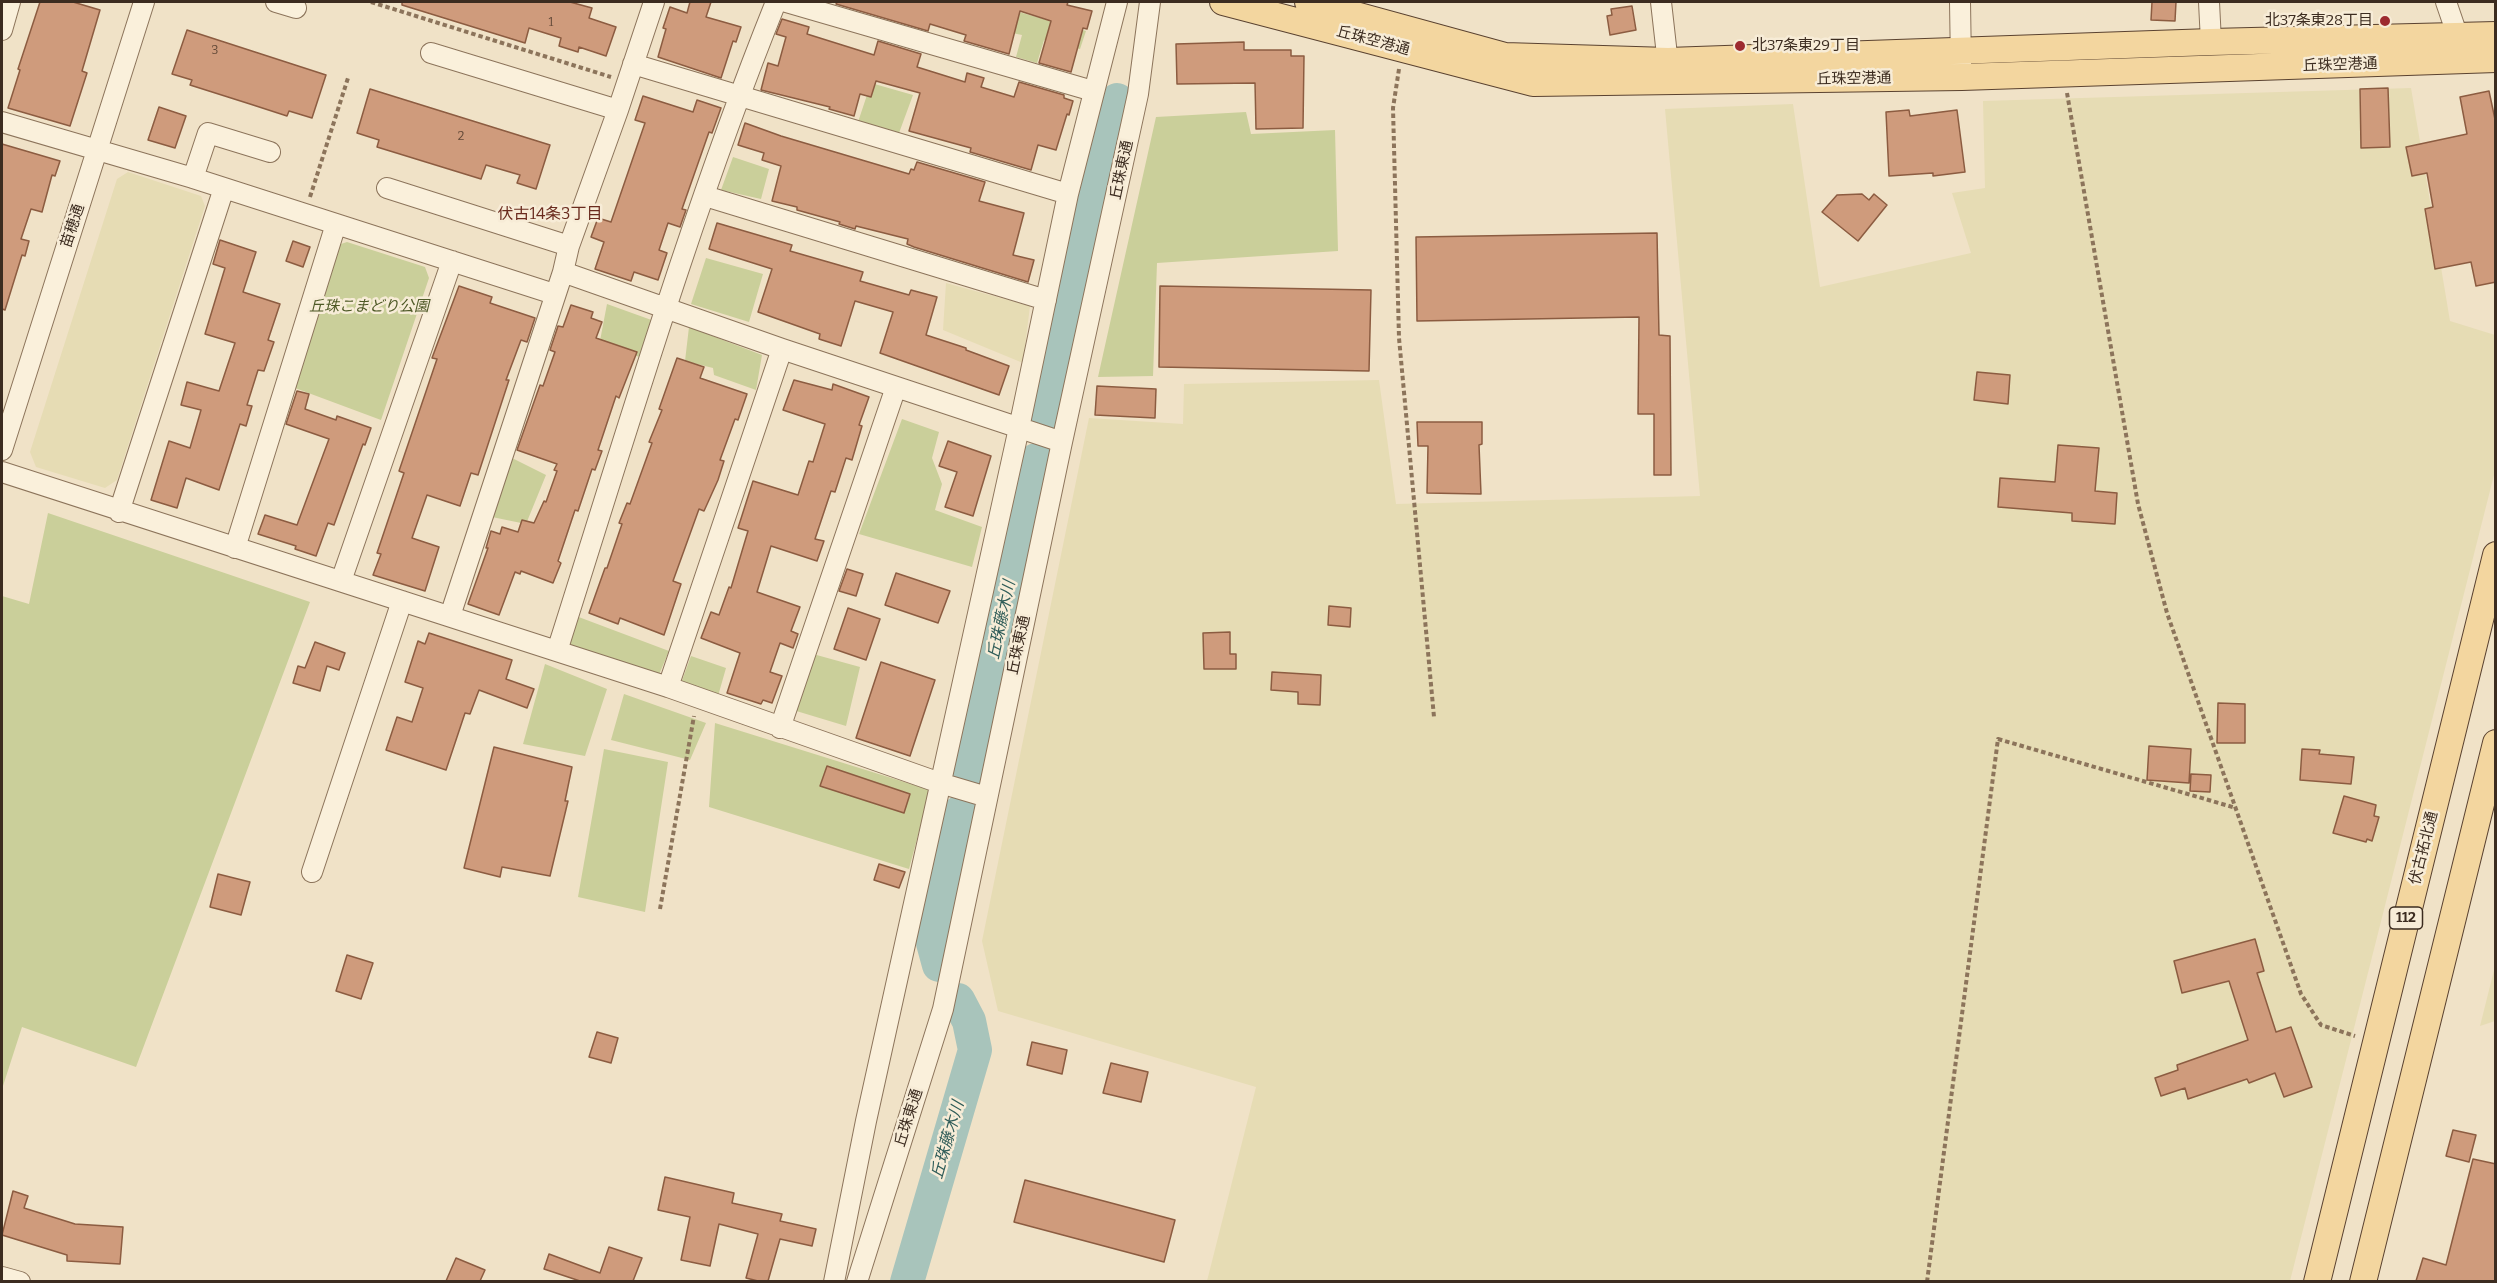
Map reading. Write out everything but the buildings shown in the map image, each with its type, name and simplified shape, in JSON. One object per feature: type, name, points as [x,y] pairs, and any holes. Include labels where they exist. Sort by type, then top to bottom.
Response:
[{"type":"main road","name":"丘珠空港通","points":[[1222,2],[1533,83],[1669,71],[1961,51],[2496,35]]},
{"type":"main road","name":"丘珠空港通","points":[[1308,2],[1505,56],[1669,71],[1962,77],[2496,59]]},
{"type":"main road","name":"伏古拓北通","points":[[2317,1281],[2496,555]]},
{"type":"main road","points":[[2363,1281],[2496,742]]},
{"type":"street","name":"苗穂通","points":[[2,450],[144,2]]},
{"type":"street","points":[[276,2],[296,8]]},
{"type":"street","points":[[450,616],[569,246],[654,2]]},
{"type":"street","points":[[557,651],[666,308],[738,95],[776,2]]},
{"type":"street","points":[[786,2],[1093,91]]},
{"type":"street","points":[[834,1281],[1068,194],[1117,2]]},
{"type":"street","name":"丘珠東通","points":[[857,1281],[943,1009],[1138,94],[1150,2]]},
{"type":"street","points":[[1661,2],[1669,71]]},
{"type":"street","points":[[1960,2],[1962,77]]},
{"type":"street","points":[[2209,2],[2211,42]]},
{"type":"street","points":[[2446,2],[2458,37]]},
{"type":"street","points":[[2,30],[7,5]]},
{"type":"street","points":[[431,53],[618,110]]},
{"type":"street","points":[[633,64],[1068,194]]},
{"type":"street","points":[[2,122],[193,178],[554,294]]},
{"type":"street","points":[[193,178],[208,133],[270,152]]},
{"type":"street","points":[[387,188],[569,246]]},
{"type":"street","points":[[119,512],[224,189]]},
{"type":"street","points":[[705,196],[1046,300]]},
{"type":"street","points":[[235,548],[336,224]]},
{"type":"street","points":[[341,581],[452,261]]},
{"type":"street","points":[[562,272],[782,349],[1062,442]]},
{"type":"street","points":[[668,687],[782,349]]},
{"type":"street","points":[[780,728],[896,387]]},
{"type":"street","points":[[2,472],[119,512],[668,687],[780,728],[987,797]]},
{"type":"street","points":[[312,872],[402,601]]},
{"type":"street","points":[[2,1277],[20,1281]]},
{"type":"path","points":[[372,2],[614,78]]},
{"type":"path","points":[[1402,49],[1393,108],[1399,338],[1434,717]]},
{"type":"path","points":[[2063,74],[2138,504],[2167,614],[2301,994],[2321,1025],[2376,1042]]},
{"type":"path","points":[[308,204],[348,78]]},
{"type":"path","points":[[660,909],[697,698]]},
{"type":"path","points":[[1927,1281],[1998,739],[2236,808]]},
{"type":"shaded area","points":[[2411,88],[2450,321],[2495,335],[2495,471],[2290,1281],[1207,1281],[1256,1087],[998,1011],[982,941],[1089,418],[1183,424],[1184,384],[1379,380],[1396,504],[1700,496],[1665,109],[1793,104],[1820,287],[1971,253],[1952,193],[1985,188],[1983,101]]},
{"type":"shaded area","points":[[128,172],[201,196],[205,206],[117,480],[105,488],[36,467],[30,452],[117,179]]},
{"type":"shaded area","points":[[946,283],[1030,306],[1023,363],[943,330]]},
{"type":"shaded area","points":[[2495,966],[2495,1021],[2480,1026]]},
{"type":"green space","points":[[1019,12],[1086,31],[1080,49],[1044,40],[1037,63],[1016,57],[1022,35],[1012,33]]},
{"type":"green space","points":[[871,83],[913,95],[899,133],[857,125]]},
{"type":"green space","points":[[1246,112],[1251,134],[1335,130],[1338,251],[1157,263],[1153,376],[1098,377],[1156,117]]},
{"type":"green space","points":[[733,157],[769,169],[761,199],[721,190]]},
{"type":"green space","name":"丘珠こまどり公園","points":[[347,242],[425,267],[429,278],[381,420],[295,388],[338,245]]},
{"type":"green space","points":[[706,258],[763,274],[749,322],[691,304]]},
{"type":"green space","points":[[607,304],[657,322],[644,358],[599,346]]},
{"type":"green space","points":[[689,327],[762,355],[756,390],[714,375],[713,368],[685,361]]},
{"type":"green space","points":[[902,419],[939,432],[932,458],[942,484],[935,510],[982,527],[972,567],[859,534]]},
{"type":"green space","points":[[510,457],[546,475],[526,524],[492,517]]},
{"type":"green space","points":[[48,513],[310,602],[136,1067],[22,1027],[2,1089],[2,596],[29,604]]},
{"type":"green space","points":[[576,616],[669,651],[658,677],[567,645]]},
{"type":"green space","points":[[813,654],[860,667],[846,726],[793,710]]},
{"type":"green space","points":[[691,656],[726,668],[718,696],[680,686]]},
{"type":"green space","points":[[545,664],[607,689],[585,756],[523,744]]},
{"type":"green space","points":[[624,694],[706,723],[690,760],[611,740]]},
{"type":"green space","points":[[715,723],[930,790],[909,869],[709,807]]},
{"type":"green space","points":[[604,749],[668,762],[645,912],[578,897]]},
{"type":"waterway","name":"丘珠藤木川","points":[[1046,416],[1117,100]]},
{"type":"waterway","name":"丘珠藤木川","points":[[967,780],[1036,460]]},
{"type":"waterway","name":"丘珠藤木川","points":[[939,965],[933,943],[960,812]]},
{"type":"waterway","name":"丘珠藤木川","points":[[907,1282],[975,1050],[969,1021],[958,1000]]},
{"type":"place","name":"北37条東28丁目","points":[[2385,21]]},
{"type":"place","name":"北37条東29丁目","points":[[1740,46]]},
{"type":"district","name":"伏古14条3丁目","points":[[550,215]]}]
